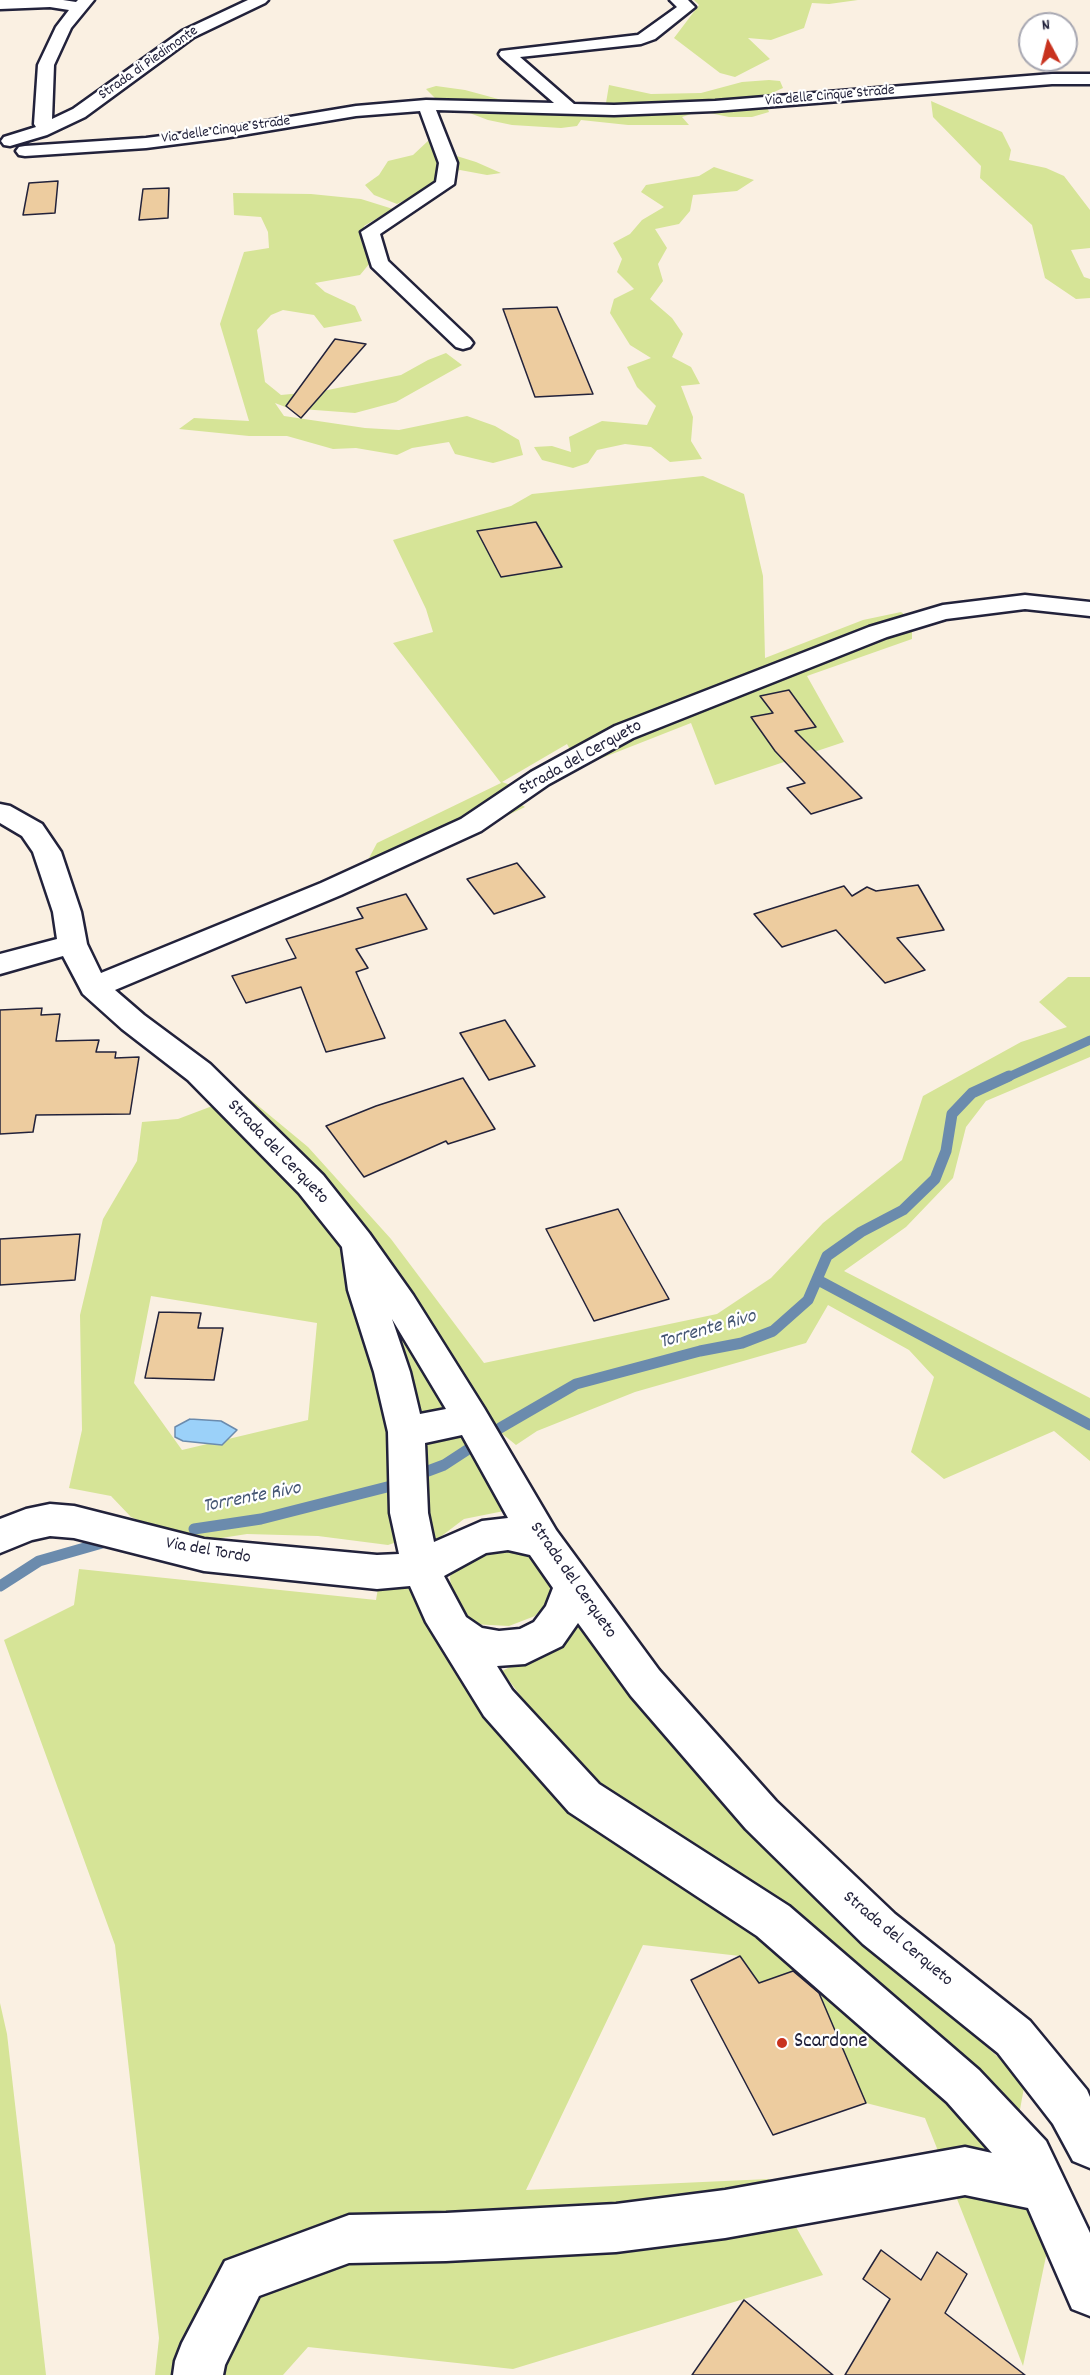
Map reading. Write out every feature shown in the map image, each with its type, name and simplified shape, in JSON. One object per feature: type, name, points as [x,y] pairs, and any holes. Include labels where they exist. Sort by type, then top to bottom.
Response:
[{"type":"street","name":"Strada di Piedimonte","points":[[2,143],[44,129],[79,113],[188,34],[260,0]]},
{"type":"street","points":[[570,109],[507,54],[641,39],[649,36],[687,7],[678,0]]},
{"type":"street","points":[[0,4],[50,2],[83,4]]},
{"type":"street","points":[[44,129],[46,65],[63,27],[83,4]]},
{"type":"street","name":"Via delle Cinque Strade","points":[[2,143],[20,153],[146,142],[224,133],[356,111],[426,105],[570,109],[714,106],[1052,79],[1090,79]]},
{"type":"street","points":[[426,105],[448,163],[445,184],[370,232],[379,263],[463,343]]},
{"type":"street","name":"Strada di Piedimonte","points":[[20,153],[44,129]]},
{"type":"street","name":"Strada del Cerqueto","points":[[94,987],[331,889],[471,825],[540,778],[624,732],[878,632],[943,612],[1025,602],[1090,609]]},
{"type":"street","name":"Strada del Cerqueto","points":[[0,812],[32,830],[47,852],[67,912],[72,944],[94,987],[133,1022],[199,1072],[311,1184],[357,1242],[400,1304],[471,1418],[542,1542],[645,1683],[761,1815],[879,1929],[1014,2037],[1070,2107],[1090,2144]]},
{"type":"street","points":[[0,828],[32,830]]},
{"type":"street","points":[[0,964],[72,944]]},
{"type":"street","points":[[357,1242],[364,1290],[392,1372],[406,1432],[409,1513],[422,1569],[440,1610],[498,1703],[584,1798],[773,1921],[963,2086],[1029,2158],[1045,2188],[1090,2291]]},
{"type":"street","points":[[406,1432],[471,1418]]},
{"type":"street","name":"Via del Tordo","points":[[0,1537],[26,1525],[50,1520],[74,1522],[204,1555],[377,1572],[422,1569]]},
{"type":"street","points":[[422,1569],[462,1545],[482,1537],[508,1534],[542,1542]]},
{"type":"street","points":[[452,1629],[473,1644],[499,1649],[525,1646],[548,1634],[562,1616],[573,1587]]},
{"type":"street","points":[[198,2375],[200,2361],[242,2278],[349,2239],[446,2237],[616,2228],[725,2214],[965,2171],[1045,2188]]},
{"type":"green space","points":[[694,0],[858,0],[829,4],[812,3],[804,28],[771,40],[748,38],[770,59],[735,77],[720,73],[674,38],[699,5]]},
{"type":"green space","points":[[780,81],[783,88],[763,97],[769,112],[752,117],[729,117],[700,111],[682,117],[689,125],[628,125],[581,120],[577,126],[561,128],[512,125],[488,120],[438,101],[426,89],[436,86],[465,90],[550,113],[585,114],[606,103],[609,85],[651,94],[701,93],[742,82]]},
{"type":"green space","points":[[931,101],[1002,132],[1011,150],[1009,160],[1046,168],[1064,176],[1090,210],[1090,248],[1071,250],[1084,277],[1090,279],[1090,298],[1076,299],[1045,278],[1032,225],[980,178],[981,166],[933,117]]},
{"type":"green space","points":[[429,140],[434,149],[476,162],[501,173],[487,175],[460,170],[442,175],[422,192],[397,204],[374,195],[365,185],[379,175],[388,161],[413,155]]},
{"type":"green space","points":[[714,167],[754,180],[737,191],[693,195],[690,211],[679,224],[655,229],[667,248],[658,264],[663,281],[650,299],[672,318],[683,334],[672,357],[691,367],[700,384],[681,386],[693,417],[691,441],[702,459],[670,462],[651,447],[625,444],[597,450],[588,463],[573,468],[542,460],[534,447],[552,446],[571,452],[569,437],[602,421],[647,425],[656,406],[637,387],[627,367],[651,358],[630,345],[610,313],[614,299],[634,289],[617,272],[622,259],[613,243],[630,234],[642,220],[664,207],[641,192],[646,185],[699,176]]},
{"type":"green space","points":[[233,193],[311,194],[361,199],[393,209],[364,226],[361,240],[370,263],[360,275],[315,283],[325,292],[355,306],[362,321],[324,328],[314,315],[283,310],[271,315],[257,330],[265,382],[281,395],[323,391],[401,375],[446,353],[462,365],[396,402],[355,413],[288,408],[275,403],[284,416],[365,428],[399,430],[467,416],[495,426],[519,440],[523,455],[493,463],[455,454],[449,442],[412,448],[397,455],[356,448],[333,449],[287,436],[249,436],[179,429],[194,418],[249,421],[220,324],[244,252],[269,248],[268,232],[261,217],[234,215]]},
{"type":"green space","points":[[703,476],[744,494],[763,576],[765,658],[863,620],[901,612],[912,620],[912,639],[807,676],[844,742],[715,785],[691,723],[579,767],[567,744],[502,782],[531,792],[517,802],[525,807],[395,869],[368,860],[377,843],[501,783],[393,643],[433,632],[426,609],[393,540],[511,506],[532,494]]},
{"type":"green space","points":[[1068,977],[1090,977],[1090,1057],[986,1101],[966,1127],[953,1178],[906,1227],[844,1271],[1090,1398],[1090,1461],[1054,1431],[944,1479],[911,1452],[934,1377],[909,1350],[828,1305],[806,1343],[635,1392],[537,1431],[516,1445],[479,1415],[514,1509],[464,1519],[431,1544],[406,1539],[388,1545],[318,1536],[247,1534],[189,1543],[131,1517],[111,1496],[69,1488],[82,1430],[80,1315],[103,1219],[137,1161],[142,1122],[178,1119],[244,1094],[308,1147],[391,1239],[484,1363],[717,1314],[771,1278],[823,1223],[902,1160],[923,1096],[1021,1042],[1067,1027],[1039,1002]],"holes":[[[151,1296],[317,1323],[308,1420],[182,1450],[134,1383]]]},
{"type":"green space","points":[[504,1543],[535,1548],[554,1571],[551,1598],[535,1616],[509,1626],[471,1624],[452,1608],[450,1576],[467,1554]]},
{"type":"green space","points":[[79,1569],[376,1600],[378,1588],[408,1585],[484,1707],[796,1949],[992,2147],[1049,2242],[1023,2366],[925,2118],[866,2103],[807,1966],[759,1983],[740,1956],[643,1945],[526,2190],[769,2179],[823,2275],[513,2369],[308,2347],[283,2375],[155,2375],[159,2338],[115,1945],[4,1640],[74,1605]]},
{"type":"green space","points":[[578,1614],[941,2005],[1025,2082],[1019,2115],[661,1828],[573,1766],[502,1671],[560,1642]]},
{"type":"green space","points":[[0,2003],[7,2034],[46,2375],[0,2375]]},
{"type":"water","points":[[190,1419],[221,1421],[237,1430],[222,1445],[183,1441],[175,1437],[175,1427]]},
{"type":"building","points":[[58,181],[55,213],[23,215],[29,183]]},
{"type":"building","points":[[169,188],[168,218],[139,220],[143,189]]},
{"type":"building","points":[[557,307],[593,394],[535,397],[503,309]]},
{"type":"building","points":[[335,339],[366,344],[301,418],[286,406]]},
{"type":"building","points":[[536,522],[562,567],[501,577],[477,531]]},
{"type":"building","points":[[789,690],[816,727],[795,731],[862,798],[811,814],[787,788],[805,783],[775,751],[751,717],[773,713],[760,696]]},
{"type":"building","points":[[517,863],[545,897],[494,914],[467,879]]},
{"type":"building","points":[[918,885],[944,930],[897,938],[925,970],[885,983],[836,930],[782,947],[754,914],[844,886],[852,896],[867,887],[876,891]]},
{"type":"building","points":[[406,894],[427,929],[356,949],[368,968],[356,972],[385,1038],[326,1052],[301,987],[246,1003],[232,976],[296,958],[286,939],[363,918],[357,908]]},
{"type":"building","points":[[42,1008],[41,1015],[60,1014],[56,1041],[99,1040],[96,1052],[116,1052],[115,1058],[139,1057],[130,1114],[36,1115],[33,1132],[0,1134],[0,1010]]},
{"type":"building","points":[[505,1020],[535,1066],[489,1080],[460,1033]]},
{"type":"building","points":[[463,1078],[495,1129],[448,1144],[446,1141],[364,1177],[326,1126],[376,1106]]},
{"type":"building","points":[[618,1209],[669,1299],[594,1321],[546,1229]]},
{"type":"building","points":[[80,1234],[75,1280],[0,1285],[0,1239]]},
{"type":"building","points":[[159,1312],[201,1313],[198,1328],[223,1328],[214,1380],[145,1378]]},
{"type":"building","name":"Scardone","points":[[740,1956],[759,1983],[793,1971],[819,1993],[866,2103],[773,2135],[691,1980]]},
{"type":"building","points":[[881,2250],[921,2280],[937,2252],[967,2274],[945,2313],[1025,2375],[845,2375],[890,2299],[863,2279]]},
{"type":"building","points":[[744,2300],[833,2375],[692,2375]]},
{"type":"waterway","name":"Torrente Rivo","points":[[1006,1078],[1090,1040]]},
{"type":"waterway","name":"Torrente Rivo","points":[[500,1428],[576,1384],[700,1351],[742,1343],[773,1331],[808,1300],[827,1256],[861,1232],[903,1210],[935,1179],[946,1151],[952,1114],[972,1093],[1009,1076]]},
{"type":"waterway","points":[[818,1280],[1090,1425]]},
{"type":"waterway","name":"Torrente Rivo","points":[[428,1471],[444,1465],[467,1450]]},
{"type":"waterway","name":"Torrente Rivo","points":[[194,1529],[261,1519],[387,1487]]},
{"type":"waterway","name":"Torrente Rivo","points":[[0,1586],[39,1561],[102,1543]]},
{"type":"place","name":"Scardone","points":[[782,2043]]}]
